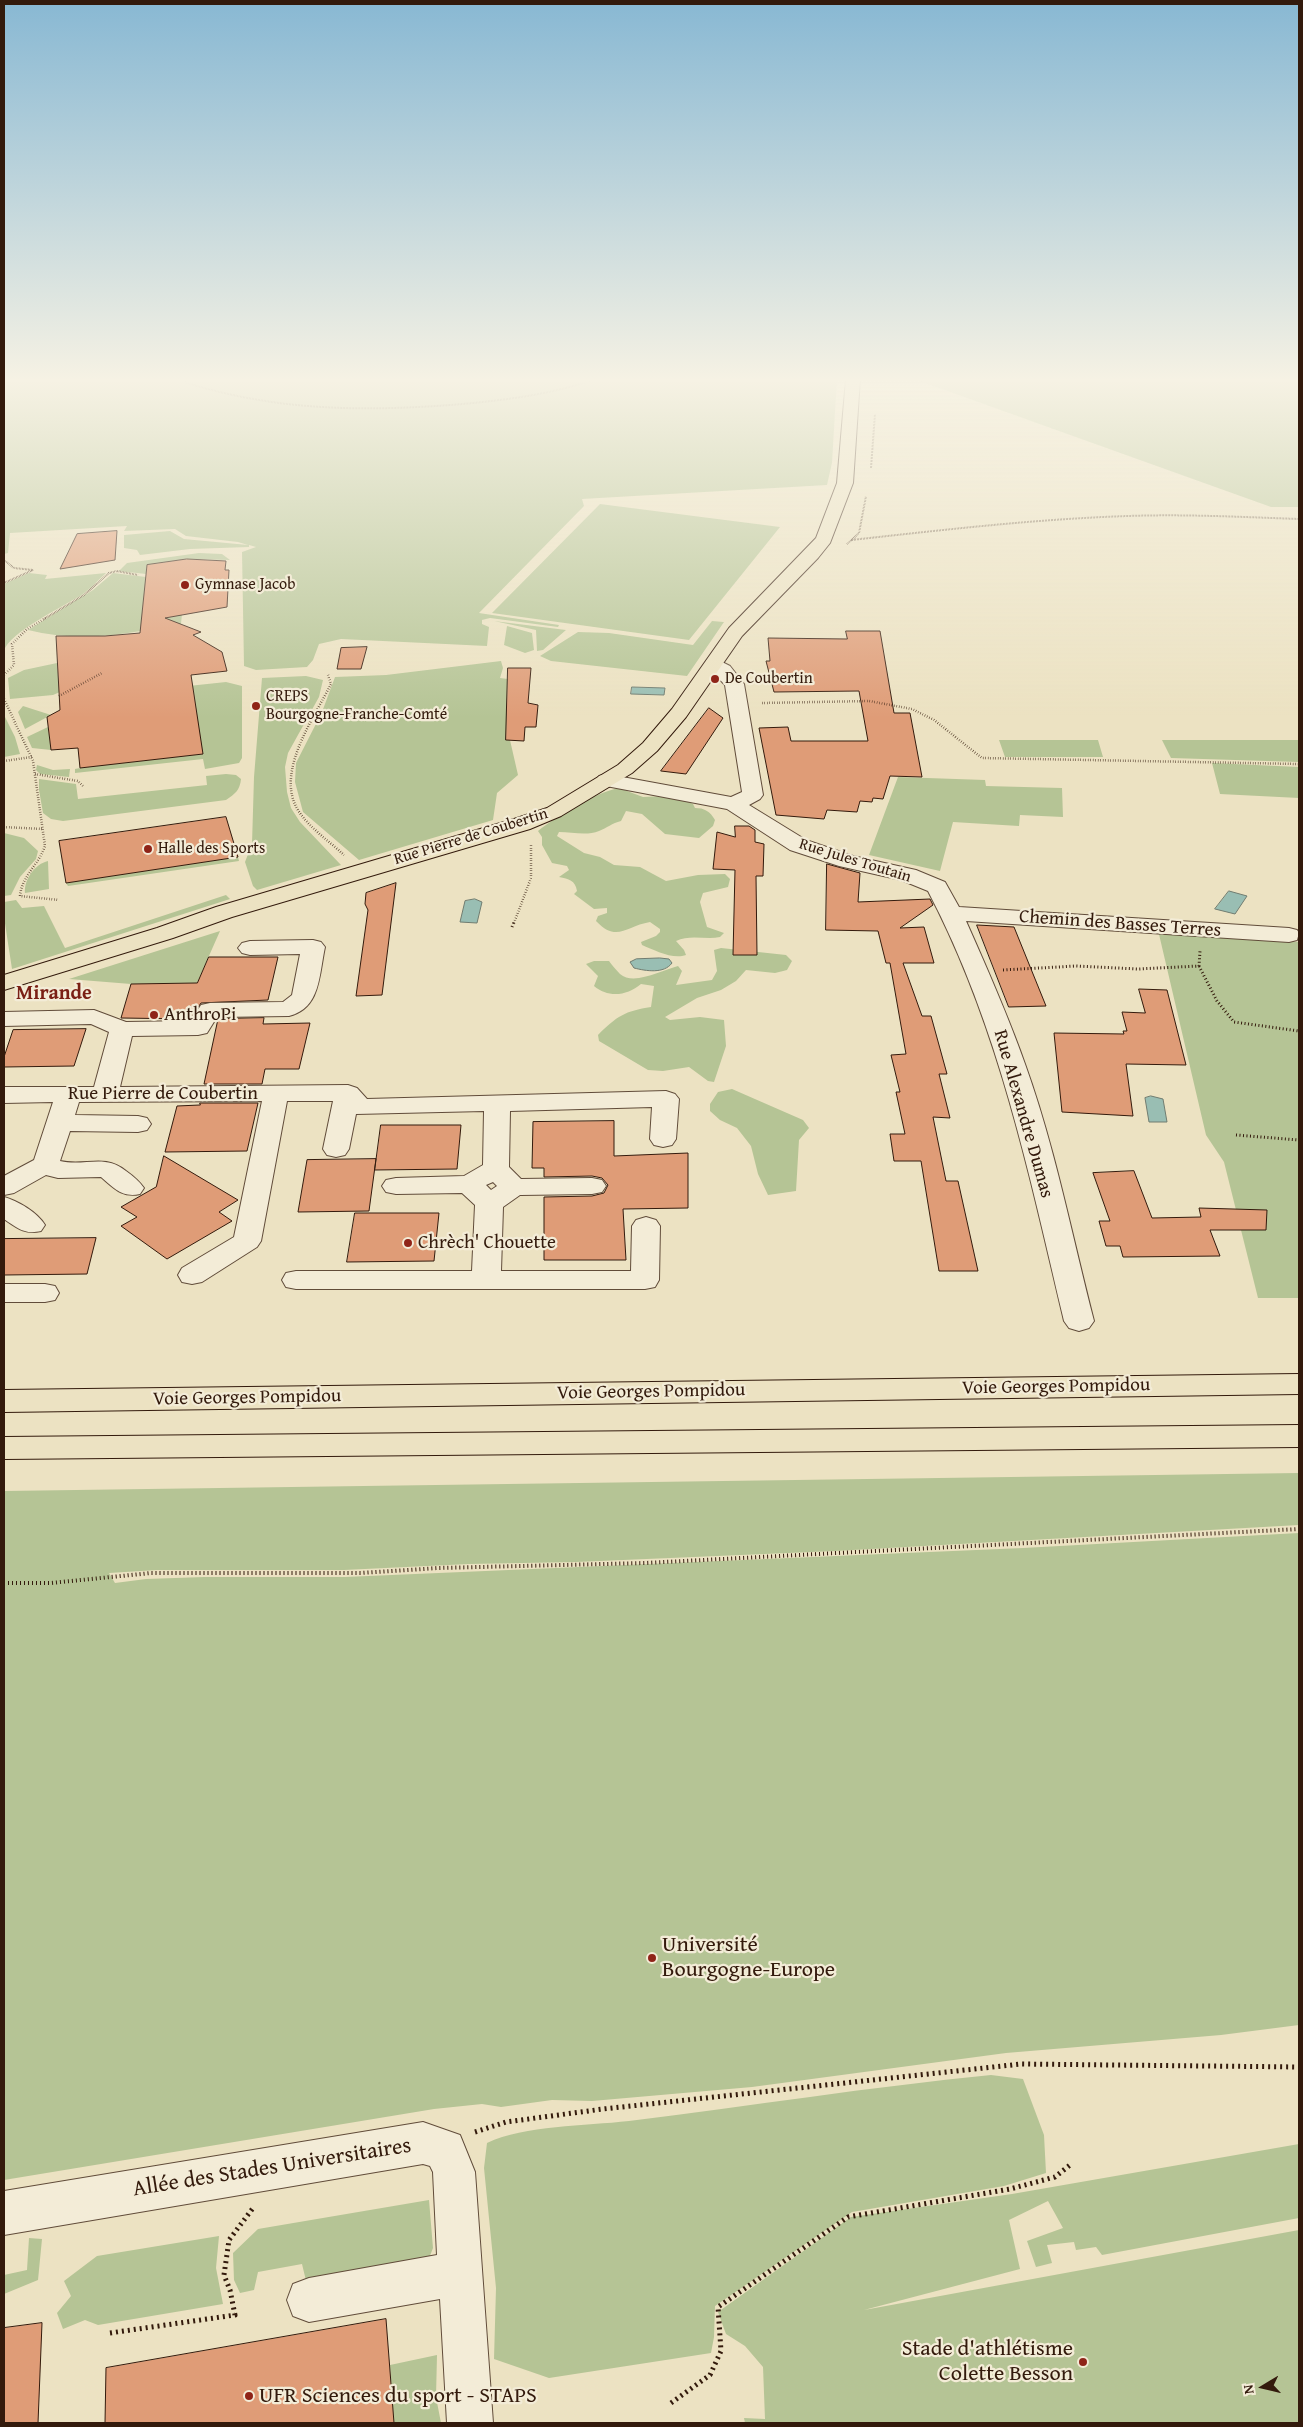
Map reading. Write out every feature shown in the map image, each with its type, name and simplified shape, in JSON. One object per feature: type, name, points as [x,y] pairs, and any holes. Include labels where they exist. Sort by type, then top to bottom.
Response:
[{"type":"main road","name":"Rue Pierre de Coubertin","points":[[4,983],[165,933],[224,912],[522,824],[554,812],[625,768],[650,746],[678,713],[735,632],[812,554],[824,539],[842,492]]},
{"type":"main road","name":"Voie Georges Pompidou","points":[[4,1401],[1299,1384]]},
{"type":"main road","points":[[4,1448],[1299,1436]]},
{"type":"street","points":[[714,664],[723,670],[734,684],[753,795],[733,804]]},
{"type":"street","name":"Rue Jules Toutain","points":[[606,780],[733,804],[798,845],[847,861],[908,875],[937,887],[951,913]]},
{"type":"street","name":"Chemin des Basses Terres","points":[[951,913],[1290,935]]},
{"type":"street","name":"Rue Alexandre Dumas","points":[[951,913],[977,971],[1013,1066],[1079,1321]]},
{"type":"street","points":[[4,1019],[94,1017],[122,1029],[198,1028],[210,1010],[288,1009],[303,998],[313,947],[250,948]]},
{"type":"street","points":[[105,1094],[122,1029]]},
{"type":"street","points":[[192,1275],[247,1242],[276,1093]]},
{"type":"street","points":[[348,1093],[360,1107],[666,1099],[663,1139]]},
{"type":"street","points":[[336,1149],[348,1093]]},
{"type":"street","name":"Rue Pierre de Coubertin","points":[[4,1094],[348,1093]]},
{"type":"street","points":[[4,1187],[46,1164],[69,1094]]},
{"type":"street","points":[[496,1103],[505,1178]]},
{"type":"street","points":[[60,1124],[138,1124]]},
{"type":"street","points":[[46,1164],[58,1170],[107,1168],[130,1188]]},
{"type":"street","points":[[396,1186],[479,1193],[505,1178],[592,1186]]},
{"type":"street","points":[[479,1193],[486,1280]]},
{"type":"street","points":[[4,1206],[31,1225]]},
{"type":"street","points":[[296,1280],[645,1280],[646,1226]]},
{"type":"street","points":[[4,1294],[45,1293]]},
{"type":"street","name":"Allée des Stades Universitaires","points":[[4,2213],[423,2143],[445,2150]]},
{"type":"street","points":[[445,2150],[454,2172],[470,2423]]},
{"type":"street","points":[[309,2300],[460,2273]]},
{"type":"path","points":[[824,539],[847,541],[1032,522],[1127,516],[1299,519]]},
{"type":"path","points":[[4,560],[14,568],[33,570],[4,583]]},
{"type":"path","points":[[4,675],[14,665],[12,644],[27,629],[84,595],[109,573],[116,571],[138,575]]},
{"type":"path","points":[[59,696],[102,673]]},
{"type":"path","points":[[328,675],[331,684],[294,758],[291,777],[294,802],[305,819],[364,870]]},
{"type":"path","points":[[736,702],[869,701],[912,709],[934,720],[982,758],[1299,764]]},
{"type":"path","points":[[4,702],[32,757],[45,846],[43,856],[26,874],[20,887],[20,896],[58,900]]},
{"type":"path","points":[[4,761],[32,757]]},
{"type":"path","points":[[35,774],[78,781],[84,787]]},
{"type":"path","points":[[512,927],[532,882],[532,850],[529,832],[522,824]]},
{"type":"path","points":[[4,827],[42,829]]},
{"type":"path","points":[[1196,929],[1201,952],[1199,966],[1218,1001],[1234,1022],[1299,1031]]},
{"type":"path","points":[[977,971],[1076,966],[1138,969],[1199,966]]},
{"type":"path","points":[[1236,1135],[1299,1140]]},
{"type":"path","points":[[4,1584],[108,1579],[152,1573],[361,1573],[438,1568],[645,1563],[1299,1529]]},
{"type":"path","points":[[445,2150],[477,2130],[506,2122],[613,2108],[1021,2064],[1299,2067]]},
{"type":"path","points":[[671,2403],[710,2376],[721,2351],[718,2307],[848,2217],[1010,2189],[1055,2178],[1070,2166]]},
{"type":"path","points":[[110,2334],[235,2315],[230,2290],[224,2275],[229,2240],[257,2202]]},
{"type":"green space","points":[[4,492],[700,492],[582,499],[584,506],[479,613],[559,625],[558,627],[490,618],[482,620],[482,624],[489,627],[487,646],[341,639],[319,644],[313,660],[307,667],[256,670],[244,666],[242,552],[256,547],[249,545],[249,547],[190,549],[140,555],[137,550],[124,548],[124,535],[170,531],[184,539],[248,545],[238,542],[186,536],[175,529],[124,531],[127,526],[10,533],[8,553],[4,554]]},
{"type":"green space","points":[[1230,492],[1299,492],[1299,507],[1271,507]]},
{"type":"green space","points":[[600,504],[780,527],[689,640],[492,613]]},
{"type":"green space","points":[[199,553],[222,554],[230,560],[187,559],[147,565],[146,574],[119,571],[127,563]]},
{"type":"green space","points":[[29,573],[47,575],[45,579],[106,573],[83,594],[26,628],[8,644],[4,651],[4,584]]},
{"type":"green space","points":[[113,573],[146,577],[142,612],[182,614],[181,624],[103,636],[58,635],[28,630],[93,590]]},
{"type":"green space","points":[[494,621],[566,630],[543,650],[537,651],[536,630]]},
{"type":"green space","points":[[712,621],[724,622],[687,676],[551,661],[540,656],[578,632],[609,633],[693,645]]},
{"type":"green space","points":[[507,626],[532,633],[534,650],[525,653],[504,645]]},
{"type":"green space","points":[[501,661],[503,668],[500,678],[508,679],[507,727],[518,775],[497,793],[493,820],[359,860],[303,812],[295,782],[296,763],[322,712],[335,677],[386,675]]},
{"type":"green space","points":[[57,663],[60,692],[53,695],[10,699],[8,678],[24,670]]},
{"type":"green space","points":[[306,676],[323,680],[319,697],[288,753],[285,767],[287,792],[291,808],[300,822],[341,865],[257,890],[253,886],[245,862],[252,844],[254,777],[262,678]]},
{"type":"green space","points":[[226,682],[242,686],[242,758],[239,763],[205,769],[203,759],[75,773],[75,769],[80,768],[203,754],[151,690]]},
{"type":"green space","points":[[23,706],[51,715],[25,729],[18,712]]},
{"type":"green space","points":[[4,715],[15,737],[20,754],[4,757]]},
{"type":"green space","points":[[48,727],[51,750],[32,748],[27,737]]},
{"type":"green space","points":[[999,740],[1098,740],[1103,757],[1005,757]]},
{"type":"green space","points":[[1162,740],[1299,740],[1299,762],[1171,758]]},
{"type":"green space","points":[[1212,763],[1299,767],[1299,798],[1220,794]]},
{"type":"green space","points":[[37,765],[53,770],[70,769],[69,777],[40,774],[36,770]]},
{"type":"green space","points":[[236,775],[241,779],[240,786],[226,800],[63,821],[51,819],[43,813],[39,790],[39,779],[76,784],[78,799],[207,785],[206,776]]},
{"type":"green space","points":[[898,777],[985,780],[986,786],[1062,788],[1063,817],[1020,815],[1019,826],[953,822],[940,871],[869,855]]},
{"type":"green space","points":[[619,788],[643,797],[668,796],[681,798],[693,804],[695,808],[704,809],[709,812],[715,820],[713,826],[699,838],[665,834],[642,814],[626,811],[621,821],[599,831],[584,834],[559,832],[557,836],[584,853],[600,857],[614,865],[640,867],[666,881],[698,875],[725,874],[730,879],[728,887],[703,893],[700,902],[707,927],[724,933],[720,937],[692,937],[676,941],[686,955],[675,956],[658,952],[642,945],[641,942],[656,936],[660,929],[650,922],[616,932],[603,928],[596,921],[598,916],[607,913],[607,908],[594,909],[574,894],[577,891],[573,882],[559,877],[569,870],[567,866],[552,863],[542,845],[542,837],[538,831],[577,805],[599,794]]},
{"type":"green space","points":[[4,833],[24,838],[38,851],[36,859],[20,877],[11,895],[4,896]]},
{"type":"green space","points":[[238,857],[239,861],[68,886],[66,883]]},
{"type":"green space","points":[[48,861],[49,889],[25,893],[26,883],[31,873],[39,865]]},
{"type":"green space","points":[[226,895],[230,899],[12,969],[4,917],[4,902],[16,900],[22,908],[44,906],[65,948]]},
{"type":"green space","points":[[1158,930],[1299,942],[1299,1298],[1258,1298],[1224,1162],[1206,1135]]},
{"type":"green space","points":[[220,931],[197,983],[131,984],[69,979]]},
{"type":"green space","points":[[721,948],[786,955],[792,961],[787,970],[775,973],[746,970],[736,981],[721,990],[697,998],[665,1017],[670,1020],[700,1017],[724,1020],[726,1046],[714,1082],[708,1081],[689,1067],[663,1071],[648,1070],[599,1041],[598,1035],[622,1015],[634,1010],[651,1007],[654,986],[641,984],[624,993],[611,994],[594,986],[598,976],[586,964],[594,961],[609,961],[620,974],[633,978],[648,976],[678,966],[682,971],[676,985],[712,980],[717,971],[714,950]]},
{"type":"green space","points":[[732,1089],[803,1120],[809,1128],[799,1140],[796,1191],[768,1195],[758,1174],[751,1146],[737,1128],[720,1120],[710,1111],[710,1104],[718,1092]]},
{"type":"green space","name":"Université Bourgogne-Europe","points":[[1299,1473],[1299,1525],[835,1551],[576,1562],[469,1564],[344,1570],[157,1570],[109,1573],[115,1583],[146,1579],[204,1577],[345,1577],[1023,1548],[1299,1533],[1299,2025],[1221,2035],[1006,2053],[752,2087],[592,2101],[552,2100],[501,2107],[482,2104],[434,2109],[4,2180],[4,1491]]},
{"type":"green space","points":[[991,2075],[1023,2079],[1044,2135],[1046,2173],[1004,2186],[852,2212],[715,2306],[714,2337],[711,2353],[549,2378],[494,2359],[496,2288],[484,2168],[487,2143],[502,2137],[537,2129],[629,2121]]},
{"type":"green space","points":[[1299,2144],[1299,2218],[1102,2255],[1096,2247],[1076,2250],[1074,2242],[1047,2245],[1052,2263],[1036,2267],[1027,2241],[1063,2228],[1048,2201],[1009,2220],[1020,2269],[864,2310],[1299,2230],[1299,2423],[745,2423],[744,2418],[765,2419],[763,2367],[745,2346],[726,2334],[718,2312],[851,2217],[1012,2194]]},
{"type":"green space","points":[[429,2200],[433,2248],[426,2266],[308,2289],[302,2264],[258,2272],[254,2290],[240,2293],[234,2280],[233,2253],[258,2229]]},
{"type":"green space","points":[[219,2236],[216,2268],[223,2304],[98,2325],[85,2320],[63,2329],[57,2313],[71,2296],[64,2281],[97,2256]]},
{"type":"green space","points":[[29,2238],[42,2239],[38,2280],[4,2294],[4,2275],[27,2270]]},
{"type":"green space","points":[[437,2355],[436,2397],[441,2423],[394,2423],[390,2365]]},
{"type":"water","points":[[632,687],[665,688],[664,695],[631,694]]},
{"type":"water","points":[[1229,891],[1247,896],[1235,914],[1215,909]]},
{"type":"water","points":[[475,899],[482,902],[477,923],[460,922],[465,901]]},
{"type":"water","points":[[636,959],[669,959],[672,963],[664,969],[649,971],[634,968],[630,962]]},
{"type":"water","points":[[1151,1096],[1163,1099],[1167,1122],[1149,1122],[1145,1098]]},
{"type":"building","points":[[117,531],[115,560],[60,569],[77,534]]},
{"type":"building","points":[[187,559],[226,561],[225,570],[229,570],[227,607],[165,618],[201,632],[193,635],[222,652],[227,671],[191,675],[203,754],[80,768],[78,748],[51,750],[47,717],[60,710],[56,636],[105,636],[140,633],[147,565]]},
{"type":"building","points":[[846,631],[880,631],[894,713],[910,713],[922,777],[890,776],[883,799],[873,798],[872,802],[860,801],[857,812],[827,810],[824,819],[776,815],[759,728],[788,727],[791,741],[868,741],[859,691],[774,692],[766,661],[770,661],[768,638],[847,639]]},
{"type":"building","points":[[367,647],[361,669],[337,669],[341,648]]},
{"type":"building","points":[[508,668],[531,668],[528,703],[538,705],[536,727],[525,727],[524,741],[506,740]]},
{"type":"building","points":[[709,708],[723,718],[686,774],[661,771]]},
{"type":"building","name":"Halle des Sports","points":[[226,817],[238,857],[66,883],[59,841]]},
{"type":"building","points":[[735,826],[749,826],[755,830],[755,842],[764,844],[763,876],[756,876],[757,955],[733,955],[735,870],[713,869],[717,832],[735,837]]},
{"type":"building","points":[[827,864],[860,873],[858,902],[930,899],[933,905],[900,928],[924,927],[934,963],[903,963],[922,1016],[931,1016],[947,1074],[939,1074],[950,1118],[933,1117],[946,1181],[958,1181],[978,1271],[939,1271],[921,1161],[894,1161],[890,1134],[905,1134],[896,1092],[900,1092],[891,1055],[906,1054],[890,963],[886,963],[878,931],[826,930]]},
{"type":"building","points":[[396,883],[382,995],[356,996],[368,910],[365,904],[366,893]]},
{"type":"building","points":[[977,925],[1014,927],[1046,1006],[1009,1007]]},
{"type":"building","points":[[209,957],[278,957],[268,1000],[201,1003],[190,1019],[121,1018],[131,984],[197,983]]},
{"type":"building","points":[[1139,989],[1167,990],[1186,1065],[1126,1064],[1133,1116],[1062,1112],[1054,1033],[1124,1034],[1123,1031],[1127,1031],[1122,1012],[1145,1013]]},
{"type":"building","points":[[264,1018],[263,1024],[310,1023],[299,1069],[265,1069],[262,1084],[204,1084],[218,1019]]},
{"type":"building","points":[[86,1029],[74,1066],[4,1067],[4,1057],[13,1030]]},
{"type":"building","points":[[200,1103],[258,1103],[247,1151],[165,1152],[177,1106],[200,1105]]},
{"type":"building","points":[[614,1121],[614,1156],[688,1153],[688,1208],[623,1209],[626,1260],[544,1260],[544,1197],[592,1196],[604,1193],[608,1185],[602,1178],[592,1176],[544,1177],[544,1168],[532,1168],[533,1122]]},
{"type":"building","points":[[381,1125],[461,1125],[457,1169],[375,1170]]},
{"type":"building","points":[[164,1156],[238,1200],[219,1212],[232,1221],[167,1259],[121,1226],[137,1217],[121,1207],[156,1187]]},
{"type":"building","points":[[376,1159],[369,1211],[298,1212],[307,1160]]},
{"type":"building","points":[[1134,1171],[1152,1218],[1201,1217],[1199,1208],[1267,1210],[1266,1230],[1210,1230],[1220,1256],[1123,1257],[1120,1246],[1106,1246],[1099,1221],[1110,1221],[1093,1173]]},
{"type":"building","points":[[355,1213],[439,1213],[434,1261],[347,1262]]},
{"type":"building","points":[[96,1238],[87,1274],[4,1275],[4,1239]]},
{"type":"building","name":"UFR Sciences du sport - STAPS","points":[[386,2319],[394,2423],[105,2423],[106,2368]]},
{"type":"building","points":[[42,2323],[38,2423],[4,2423],[4,2328]]},
{"type":"place","name":"Gymnase Jacob","points":[[185,585]]},
{"type":"place","name":"De Coubertin","points":[[715,679]]},
{"type":"place","name":"CREPS Bourgogne-Franche-Comté","points":[[256,706]]},
{"type":"place","name":"Halle des Sports","points":[[148,849]]},
{"type":"place","name":"AnthroPi","points":[[154,1015]]},
{"type":"place","name":"Chrèch' Chouette","points":[[408,1243]]},
{"type":"place","name":"Université Bourgogne-Europe","points":[[652,1958]]},
{"type":"place","name":"Stade d'athlétisme Colette Besson","points":[[1083,2362]]},
{"type":"place","name":"UFR Sciences du sport - STAPS","points":[[249,2396]]},
{"type":"district","name":"Mirande","points":[[54,994]]}]
